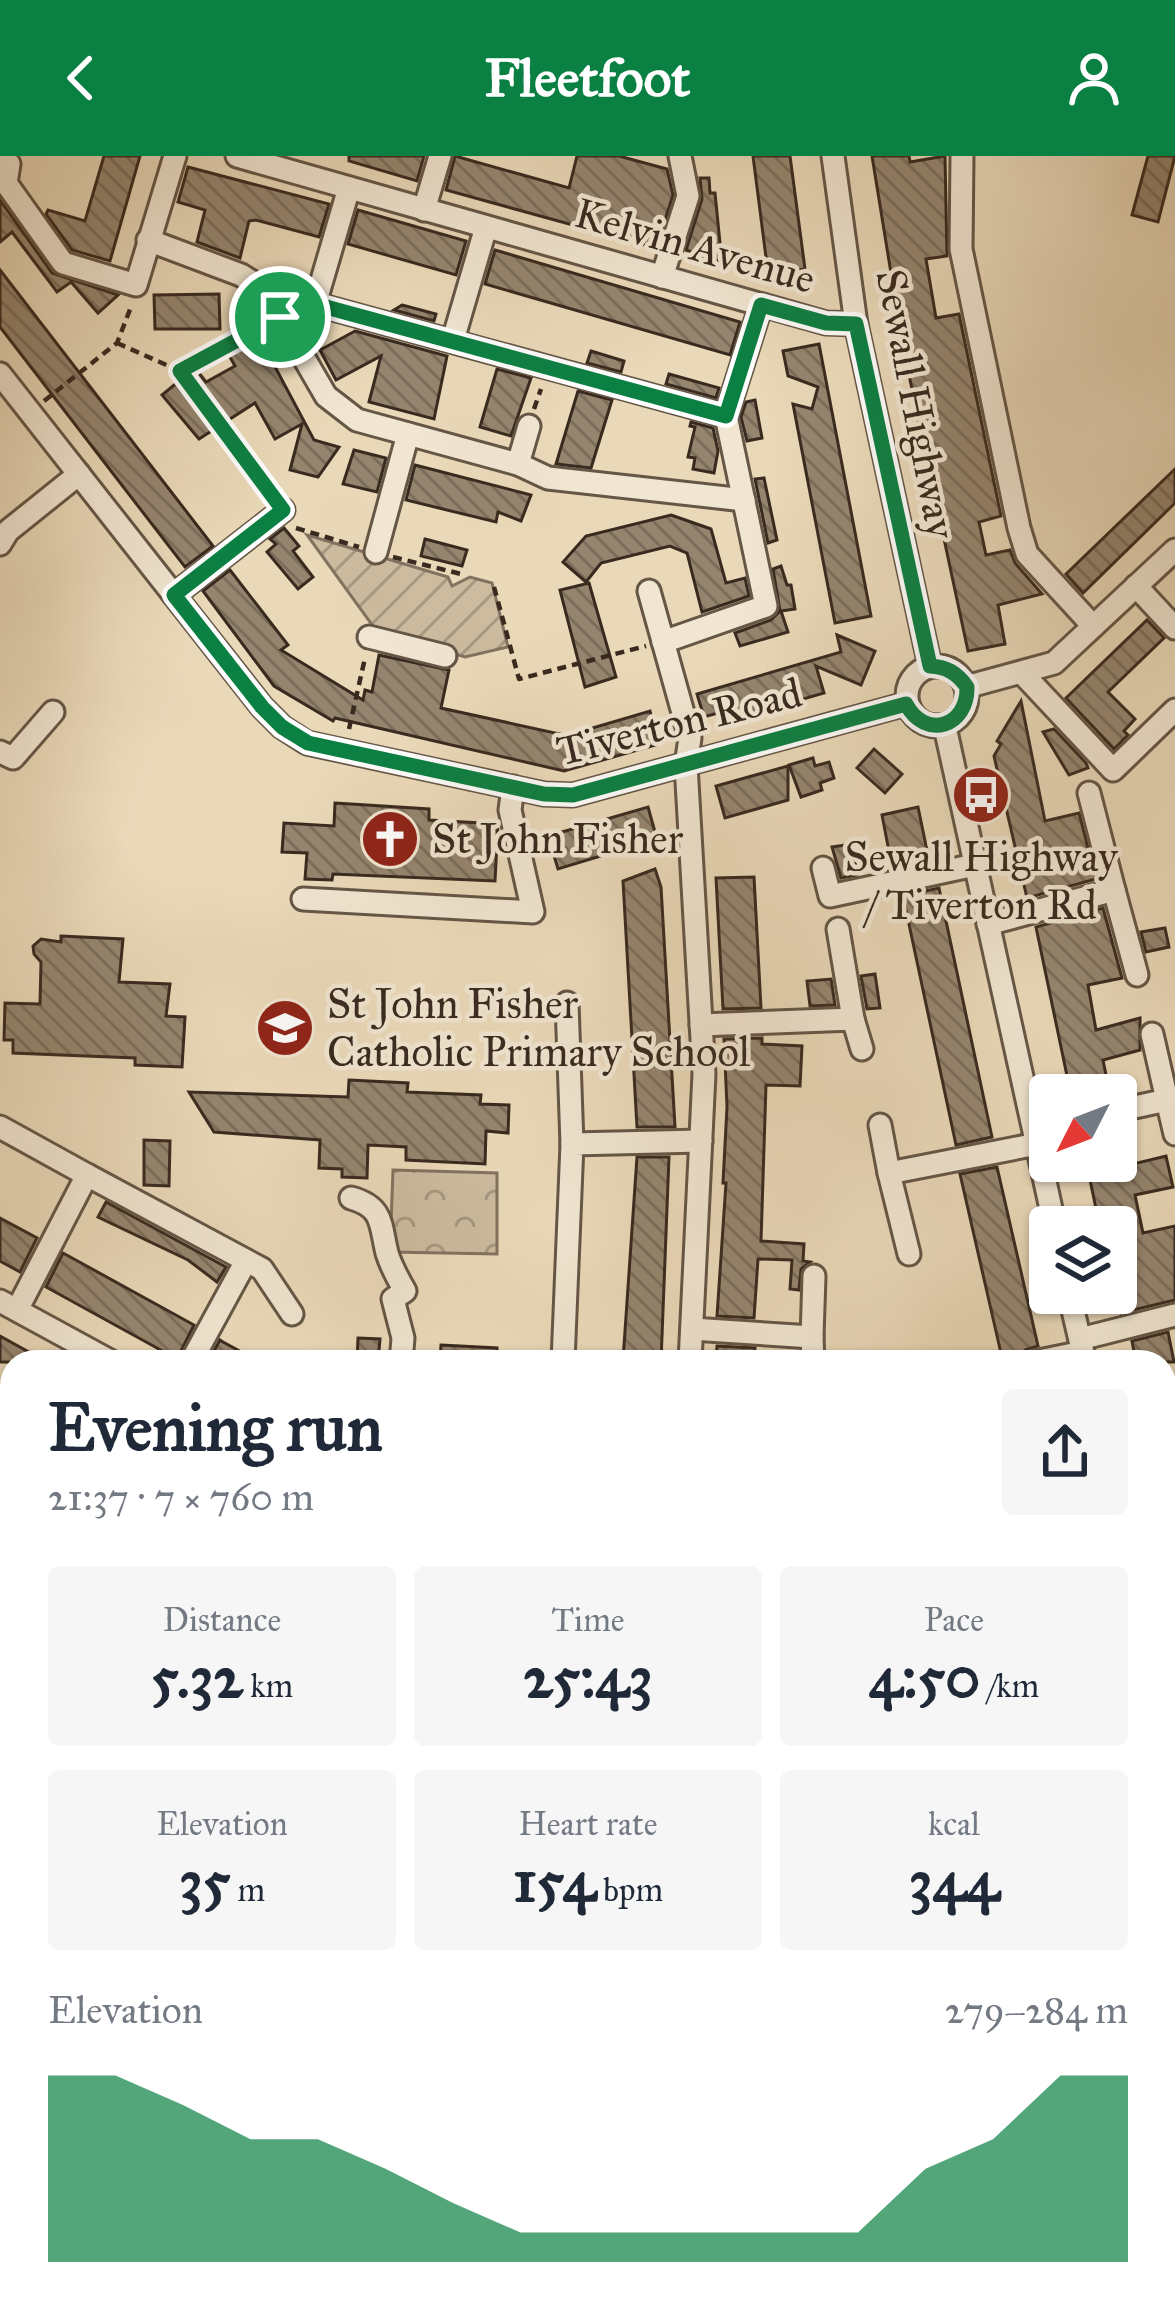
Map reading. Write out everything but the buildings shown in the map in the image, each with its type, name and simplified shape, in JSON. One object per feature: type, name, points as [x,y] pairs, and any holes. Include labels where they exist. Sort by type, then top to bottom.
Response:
[{"type":"street","points":[[7,160],[6,183],[63,263],[136,285],[175,156]]},
{"type":"street","name":"Kelvin Avenue","points":[[237,156],[826,323],[856,324]]},
{"type":"street","points":[[424,210],[440,156]]},
{"type":"street","name":"Sewall Highway","points":[[833,156],[856,324],[930,666]]},
{"type":"street","points":[[962,156],[962,249],[1019,528],[1027,554],[1093,626]]},
{"type":"street","points":[[662,277],[688,196],[674,158]]},
{"type":"street","points":[[315,304],[349,188]]},
{"type":"street","points":[[453,340],[486,227]]},
{"type":"street","points":[[148,240],[250,279],[282,320],[321,389],[336,407],[357,420],[518,464],[548,478],[743,500]]},
{"type":"street","points":[[282,320],[315,304],[726,416]]},
{"type":"street","points":[[663,642],[766,606],[726,416],[761,305]]},
{"type":"street","name":"Tiverton Road","points":[[0,374],[282,727],[308,743],[514,788],[573,795],[906,704]]},
{"type":"street","points":[[518,464],[529,426]]},
{"type":"street","points":[[376,552],[408,434]]},
{"type":"street","points":[[0,544],[8,531],[79,474]]},
{"type":"street","points":[[174,595],[283,510]]},
{"type":"street","points":[[967,687],[1054,663],[1175,550]]},
{"type":"street","points":[[1136,586],[1175,628]]},
{"type":"street","points":[[649,591],[690,738],[686,765],[701,1025],[701,1141],[691,1350]]},
{"type":"street","points":[[369,637],[445,656]]},
{"type":"street","points":[[945,727],[925,724],[906,704],[910,684],[930,666],[950,670],[967,687]]},
{"type":"street","points":[[1022,673],[1113,770],[1175,710]]},
{"type":"street","points":[[945,727],[963,709],[967,687]]},
{"type":"street","points":[[0,752],[13,758],[52,712]]},
{"type":"street","points":[[945,727],[1029,1090]]},
{"type":"street","points":[[303,899],[533,912],[510,810],[514,788]]},
{"type":"street","points":[[1089,793],[1137,975]]},
{"type":"street","points":[[823,868],[830,896],[975,865]]},
{"type":"street","points":[[988,925],[1114,890]]},
{"type":"street","points":[[838,929],[862,1049]]},
{"type":"street","points":[[563,1350],[572,1144],[567,1003]]},
{"type":"street","points":[[701,1025],[854,1019]]},
{"type":"street","points":[[1152,1034],[1175,1134]]},
{"type":"street","points":[[1137,1107],[1167,1100]]},
{"type":"street","points":[[880,1124],[909,1254]]},
{"type":"street","points":[[0,1126],[262,1270],[292,1314]]},
{"type":"street","points":[[889,1173],[1029,1137]]},
{"type":"street","points":[[572,1144],[701,1141]]},
{"type":"street","points":[[87,1174],[9,1305],[90,1350]]},
{"type":"street","points":[[351,1198],[375,1209],[382,1220],[388,1256],[405,1291],[393,1299],[402,1350]]},
{"type":"street","points":[[198,1350],[246,1262]]},
{"type":"street","points":[[813,1350],[814,1276]]},
{"type":"street","points":[[1074,1314],[1082,1350]]},
{"type":"street","points":[[1085,1350],[1175,1315]]},
{"type":"street","points":[[692,1329],[812,1337]]},
{"type":"path","points":[[30,412],[117,343],[136,285]]},
{"type":"path","points":[[180,371],[282,320]]},
{"type":"path","points":[[117,343],[180,371],[298,530],[461,574]]},
{"type":"path","points":[[494,586],[519,679],[663,642]]},
{"type":"path","points":[[345,752],[369,637]]},
{"type":"green space","points":[[307,535],[448,577],[452,586],[470,577],[492,583],[508,647],[465,657],[375,629]]},
{"type":"green space","points":[[393,1170],[497,1173],[497,1254],[390,1252]]},
{"type":"place","name":"Sewall Highway / Tiverton Rd","points":[[981,795]]},
{"type":"place","name":"St John Fisher","points":[[390,839]]},
{"type":"place","name":"St John Fisher Catholic Primary School","points":[[285,1028]]},
{"type":"route","points":[[315,304],[726,416],[761,305],[826,323],[856,324],[930,666],[941,666],[960,677],[967,687],[963,709],[945,727],[934,728],[912,715],[906,704],[573,795],[544,794],[308,743],[262,707],[174,595],[283,510],[180,371],[280,317],[284,324],[315,304]]}]
